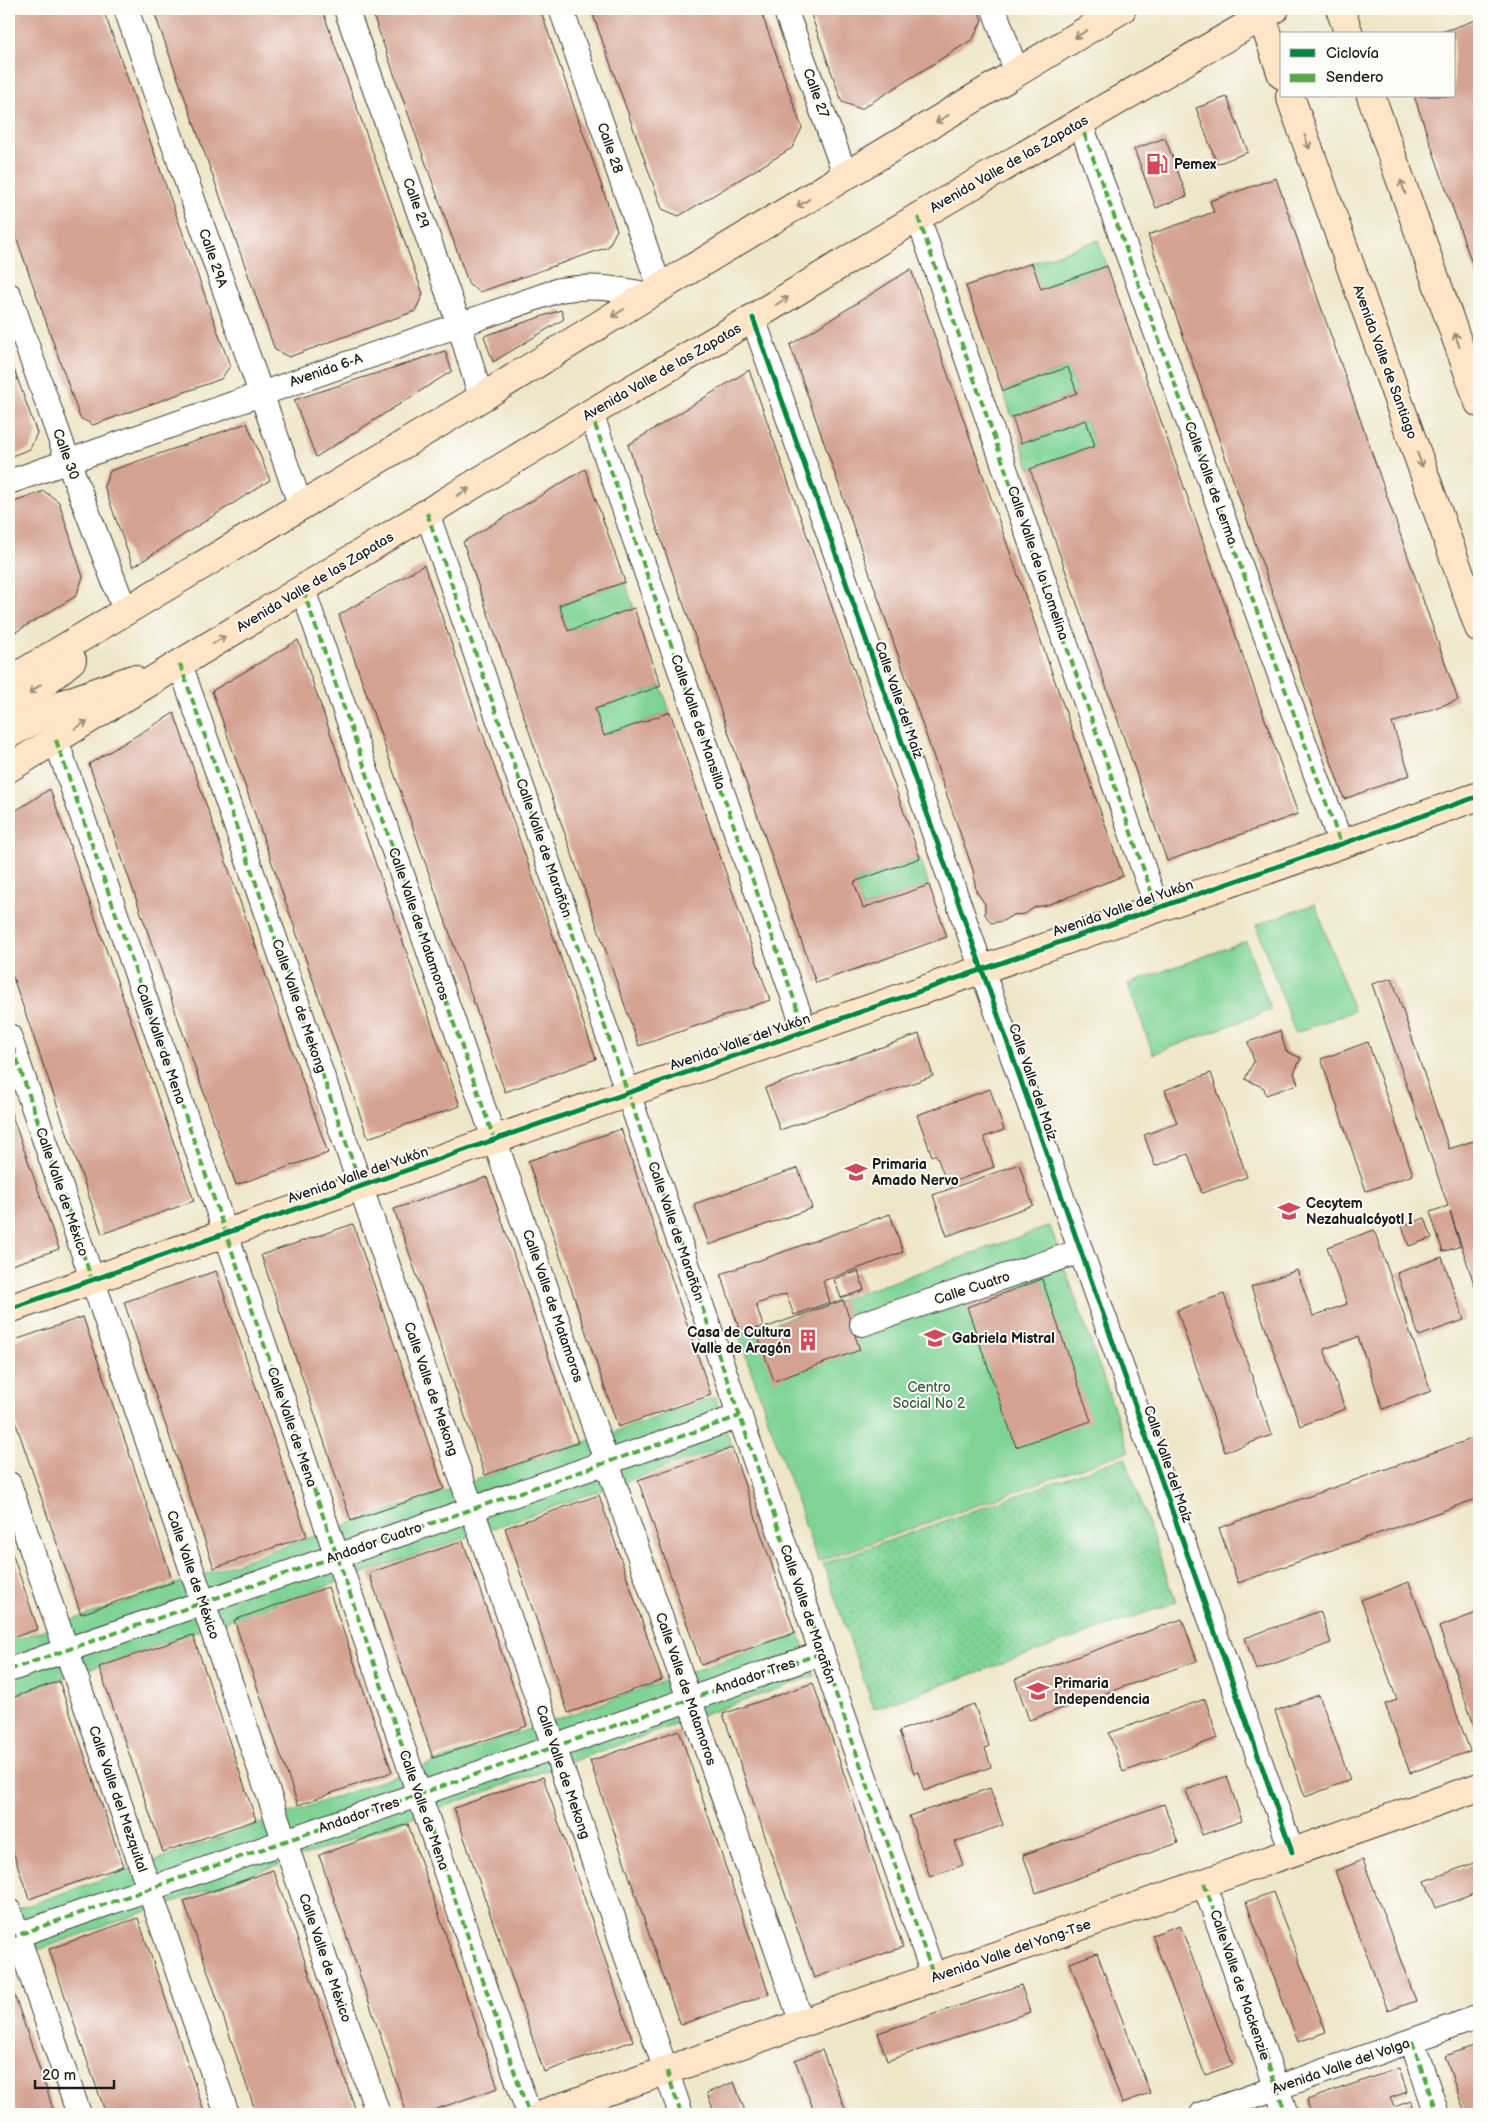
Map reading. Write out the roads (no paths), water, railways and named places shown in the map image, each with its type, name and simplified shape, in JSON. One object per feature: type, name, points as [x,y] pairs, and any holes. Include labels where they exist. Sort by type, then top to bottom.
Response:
[{"type":"street","name":"Calle 29A","points":[[126,9],[301,507]]},
{"type":"street","name":"Calle 29","points":[[346,9],[459,324],[481,398]]},
{"type":"street","name":"Calle 28","points":[[561,9],[654,291]]},
{"type":"street","name":"Calle 27","points":[[785,9],[846,177]]},
{"type":"street","points":[[994,9],[1017,74]]},
{"type":"street","points":[[9,681],[126,613],[654,291],[1122,9]]},
{"type":"street","points":[[1340,9],[1348,32]]},
{"type":"street","points":[[1265,12],[1280,68]]},
{"type":"street","name":"Avenida Valle de las Zapatas","points":[[9,768],[592,413],[1265,12]]},
{"type":"street","name":"Avenida Valle de Santiago","points":[[1291,98],[1479,628]]},
{"type":"street","points":[[1372,98],[1479,403]]},
{"type":"street","name":"Calle Valle de Lerma","points":[[1080,122],[1341,844]]},
{"type":"street","name":"Calle Valle de la Lomelina","points":[[918,218],[1157,908]]},
{"type":"street","name":"Avenida 6-A","points":[[9,482],[559,290],[583,286],[654,291]]},
{"type":"street","name":"Calle 30","points":[[9,295],[68,461],[126,613]]},
{"type":"street","name":"Calle Valle del Maíz","points":[[753,318],[1292,1852]]},
{"type":"street","name":"Calle Valle de Mansilla","points":[[592,413],[805,1031]]},
{"type":"street","name":"Calle Valle de Marañón","points":[[428,513],[934,1977]]},
{"type":"street","name":"Calle Valle de Matamoros","points":[[303,590],[802,2023]]},
{"type":"street","points":[[9,711],[126,613]]},
{"type":"street","name":"Avenida Valle de las Zapatas","points":[[9,734],[63,704],[180,664]]},
{"type":"street","name":"Calle Valle de Mekong","points":[[180,664],[681,2114]]},
{"type":"street","name":"Calle Valle de Mena","points":[[56,740],[529,2114]]},
{"type":"street","name":"Avenida Valle del Yukón","points":[[9,1309],[1479,796]]},
{"type":"street","name":"Calle Valle de México","points":[[9,1036],[378,2114]]},
{"type":"street","name":"Calle Cuatro","points":[[862,1324],[1081,1251]]},
{"type":"street","name":"Andador Cuatro","points":[[9,1670],[740,1416]]},
{"type":"street","name":"Calle Valle del Mezquital","points":[[9,1484],[228,2114]]},
{"type":"street","name":"Andador Tres","points":[[13,1937],[822,1652]]},
{"type":"street","name":"Avenida Valle del Yang-Tse","points":[[542,2114],[1479,1787]]},
{"type":"street","name":"Calle Valle de Mackenzie","points":[[1204,1883],[1286,2114]]},
{"type":"street","points":[[9,1911],[13,1937],[80,2114]]},
{"type":"street","name":"Avenida Valle del Volga","points":[[1202,2114],[1479,2017]]},
{"type":"street","points":[[1412,2041],[1437,2114]]},
{"type":"place","name":"Pemex","points":[[1157,164]]},
{"type":"place","name":"Primaria Amado Nervo","points":[[856,1172]]},
{"type":"place","name":"Cecytem Nezahualcóyotl I","points":[[1289,1211]]},
{"type":"place","name":"Gabriela Mistral","points":[[935,1338]]},
{"type":"place","name":"Casa de Cultura Valle de Aragón","points":[[808,1340]]},
{"type":"place","name":"Primaria Independencia","points":[[1038,1691]]},
{"type":"park label","name":"Centro Social No 2","points":[[929,1395]]}]
